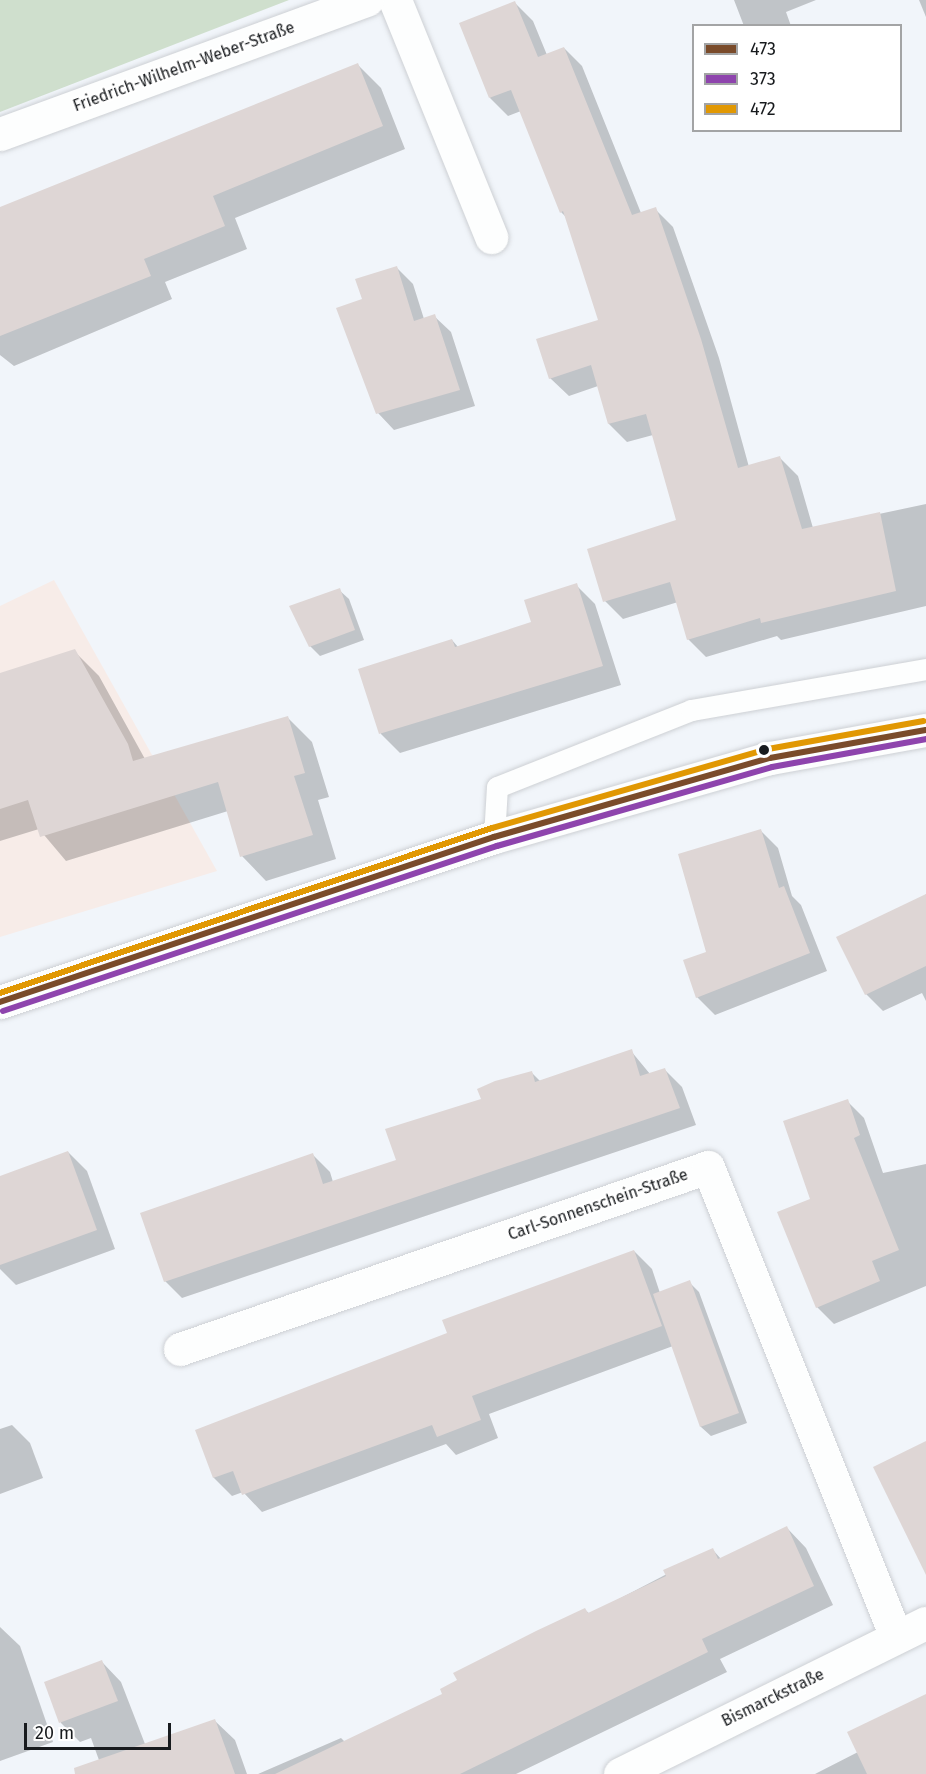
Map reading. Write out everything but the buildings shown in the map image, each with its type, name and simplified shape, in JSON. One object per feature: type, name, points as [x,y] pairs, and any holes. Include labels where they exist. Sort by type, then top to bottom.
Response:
[{"type":"street","name":"Friedrich-Wilhelm-Weber-Straße","points":[[0,134],[367,0]]},
{"type":"street","points":[[395,0],[491,237]]},
{"type":"street","points":[[0,1002],[494,837],[770,758],[926,730]]},
{"type":"street","name":"Carl-Sonnenschein-Straße","points":[[180,1349],[708,1167],[896,1637]]},
{"type":"street","name":"Bismarckstraße","points":[[620,1774],[926,1623]]},
{"type":"lane","points":[[494,837],[497,787],[691,710],[926,669]]},
{"type":"shaded area","points":[[54,580],[217,871],[0,937],[0,606]]},
{"type":"green space","points":[[0,0],[289,0],[0,112]]},
{"type":"transit line","name":"472","points":[[0,993],[492,828],[768,749],[924,721]]},
{"type":"transit line","name":"473","points":[[0,1002],[494,837],[770,758],[926,730]]},
{"type":"transit line","name":"373","points":[[3,1011],[497,846],[772,767],[926,739]]}]
